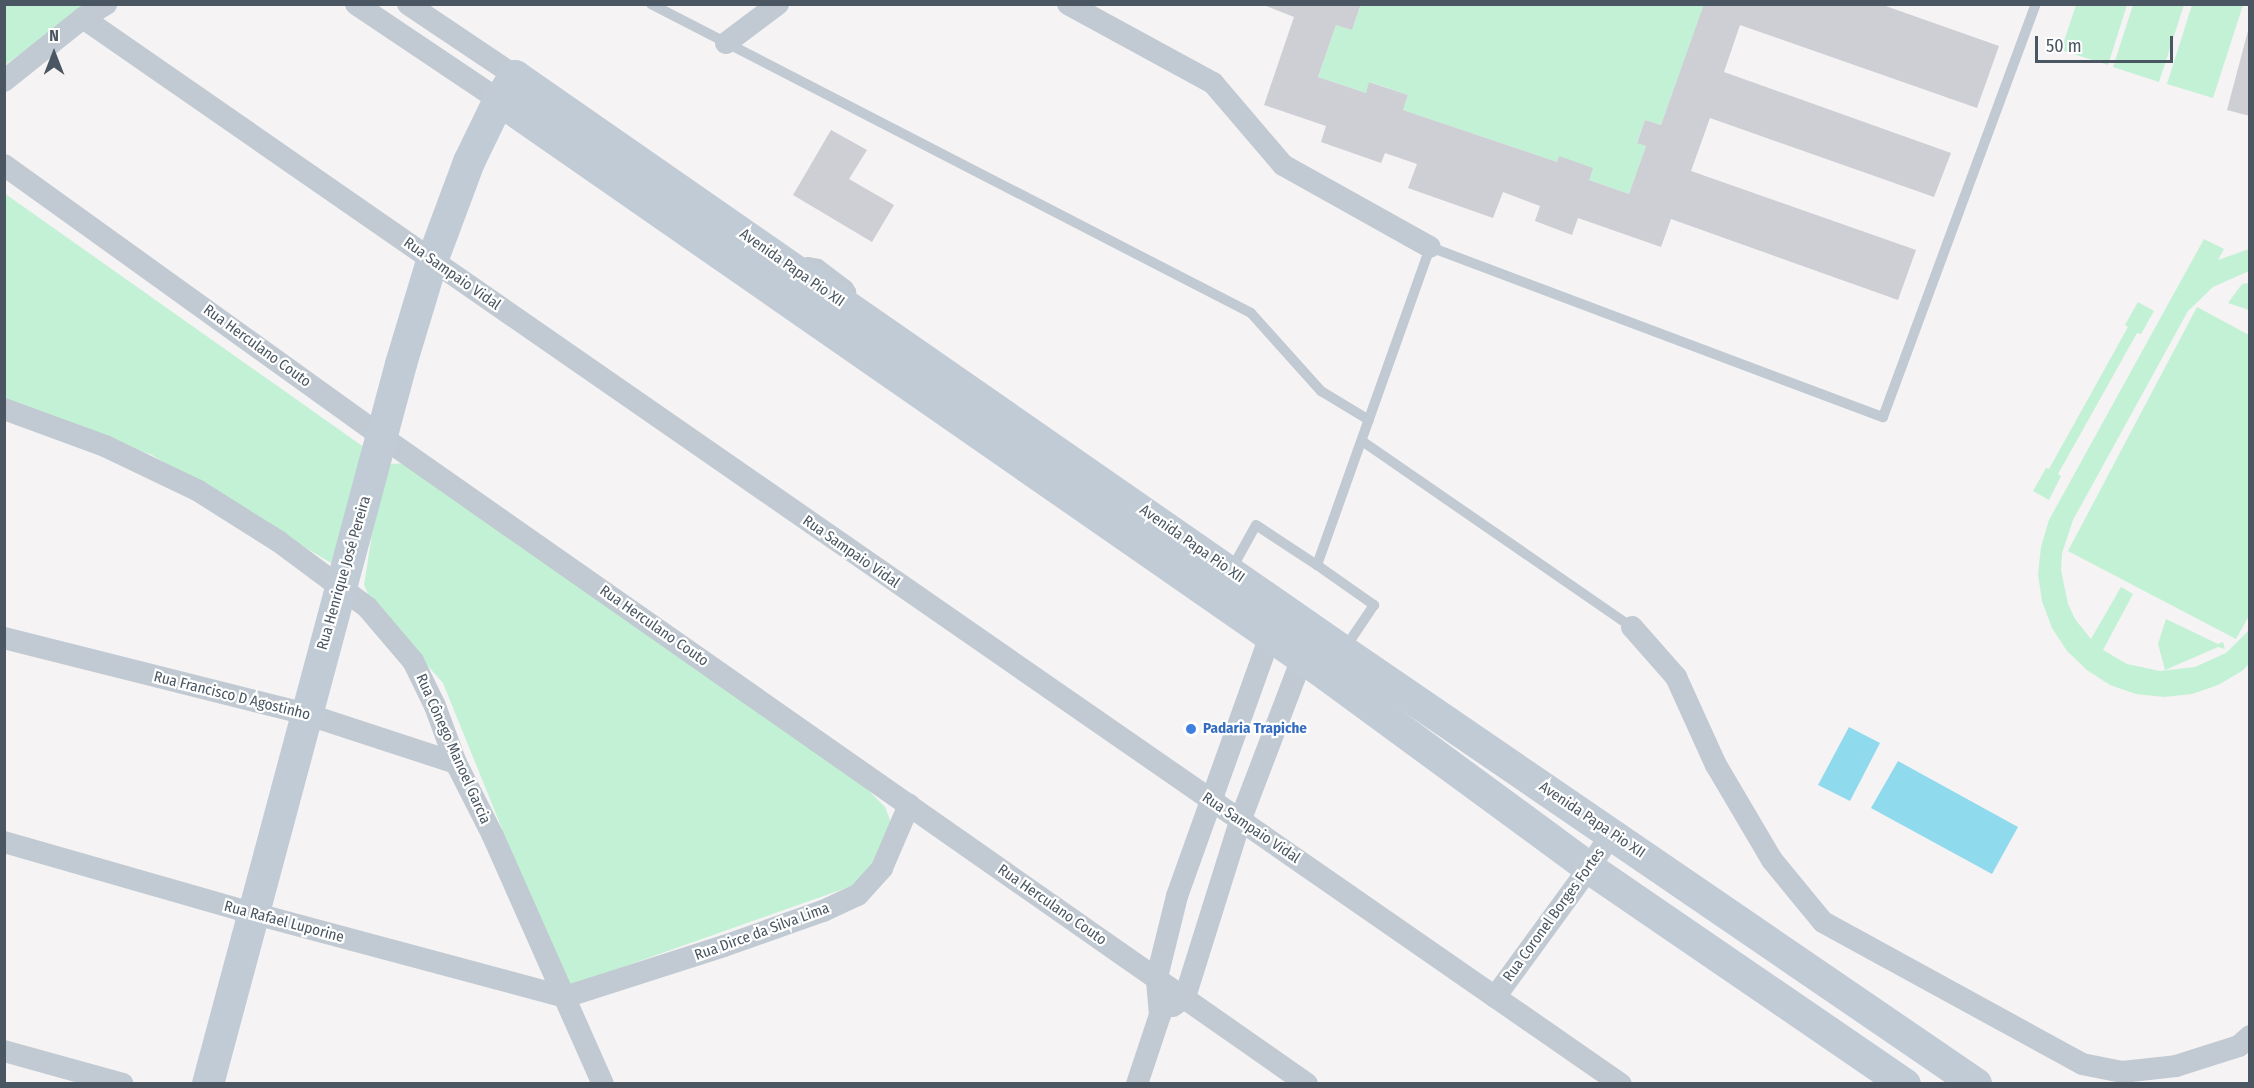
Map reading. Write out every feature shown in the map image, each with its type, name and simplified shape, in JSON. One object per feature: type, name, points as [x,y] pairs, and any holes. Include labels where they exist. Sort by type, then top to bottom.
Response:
[{"type":"street","points":[[4,81],[83,18],[106,4]]},
{"type":"street","name":"Avenida Papa Pio XII","points":[[356,4],[507,88]]},
{"type":"street","name":"Avenida Papa Pio XII","points":[[408,4],[507,88],[1335,663],[1590,868],[1905,1083]]},
{"type":"street","points":[[726,43],[778,4]]},
{"type":"street","points":[[1068,4],[1213,83],[1282,165],[1431,248]]},
{"type":"street","name":"Rua Sampaio Vidal","points":[[83,18],[1209,800],[1621,1083]]},
{"type":"street","name":"Rua Henrique José Pereira","points":[[208,1083],[340,585],[432,261],[469,162],[507,88]]},
{"type":"street","name":"Rua Herculano Couto","points":[[4,165],[381,436],[1307,1083]]},
{"type":"street","name":"Avenida Papa Pio XII","points":[[729,242],[789,266],[852,309],[984,419]]},
{"type":"street","name":"Rua Cônego Manoel Garcia","points":[[4,409],[105,446],[197,490],[340,585],[367,608],[413,661],[435,706],[456,763],[493,836],[603,1083]]},
{"type":"street","name":"Avenida Papa Pio XII","points":[[1223,584],[1269,636],[1302,658],[1335,663],[1612,833],[1976,1083]]},
{"type":"street","points":[[1632,627],[1676,677],[1716,765],[1772,860],[1823,922],[2082,1064],[2122,1072],[2176,1066],[2239,1046],[2250,1036]]},
{"type":"street","points":[[1137,1083],[1160,1015],[1157,977],[1177,896],[1209,800],[1269,636]]},
{"type":"street","name":"Rua Francisco D Agostinho","points":[[4,638],[306,714],[456,763]]},
{"type":"street","points":[[1160,1015],[1185,997],[1240,821],[1302,658]]},
{"type":"street","name":"Rua Dirce da Silva Lima","points":[[565,998],[713,950],[823,911],[858,895],[882,868],[909,805]]},
{"type":"street","name":"Rua Coronel Borges Fortes","points":[[1495,997],[1590,868],[1612,833]]},
{"type":"street","name":"Rua Rafael Luporine","points":[[4,842],[252,913],[565,998]]},
{"type":"street","points":[[4,1051],[123,1083]]},
{"type":"lane","points":[[651,4],[1251,313],[1321,391],[1369,420]]},
{"type":"lane","points":[[1317,565],[1431,248],[1883,417],[2036,4]]},
{"type":"lane","points":[[1362,441],[1632,627]]},
{"type":"lane","points":[[1223,584],[1256,525],[1374,605],[1335,663]]},
{"type":"green space","points":[[5,5],[88,5],[5,65]]},
{"type":"green space","points":[[1361,5],[1704,5],[1661,125],[1645,120],[1637,142],[1646,146],[1629,194],[1589,180],[1559,156],[1557,162],[1403,110],[1408,95],[1370,82],[1366,93],[1318,77],[1336,25],[1352,30]]},
{"type":"green space","points":[[2076,5],[2127,5],[2108,65],[2061,50]]},
{"type":"green space","points":[[2133,5],[2184,5],[2159,82],[2113,67]]},
{"type":"green space","points":[[2192,5],[2243,5],[2213,98],[2167,84]]},
{"type":"green space","points":[[4,193],[368,450],[331,563],[152,455],[5,402]]},
{"type":"green space","points":[[2204,239],[2224,249],[2218,260],[2249,249],[2249,271],[2213,287],[2188,311],[2073,520],[2062,553],[2061,570],[2068,604],[2075,619],[2091,639],[2121,587],[2133,594],[2103,650],[2127,664],[2160,671],[2195,667],[2226,653],[2249,630],[2249,664],[2242,671],[2218,685],[2192,694],[2164,697],[2136,694],[2110,685],[2087,670],[2067,651],[2052,628],[2042,601],[2038,574],[2041,547],[2049,520]]},
{"type":"green space","points":[[2249,283],[2249,310],[2228,303],[2242,284]]},
{"type":"green space","points":[[2138,302],[2154,311],[2141,334],[2137,333],[2058,474],[2061,476],[2049,500],[2033,491],[2046,468],[2049,469],[2128,327],[2125,325]]},
{"type":"green space","points":[[2197,307],[2249,335],[2250,614],[2236,639],[2068,551]]},
{"type":"green space","points":[[407,463],[864,786],[885,807],[892,825],[869,880],[566,987],[443,683],[372,603],[364,585],[381,477],[390,464]]},
{"type":"green space","points":[[2166,619],[2218,644],[2223,642],[2225,649],[2218,647],[2165,670],[2158,644]]},
{"type":"water","points":[[1849,727],[1880,743],[1850,801],[1818,785]]},
{"type":"water","points":[[1898,761],[2018,827],[1992,874],[1871,808]]},
{"type":"building","points":[[1261,4],[1361,4],[1352,30],[1336,25],[1318,77],[1366,93],[1369,82],[1408,95],[1403,110],[1557,162],[1559,156],[1593,168],[1589,180],[1629,194],[1646,146],[1637,143],[1645,120],[1661,125],[1704,4],[1880,4],[1999,46],[1977,108],[1740,25],[1724,72],[1951,153],[1934,197],[1710,118],[1691,171],[1916,250],[1898,300],[1671,219],[1661,247],[1578,218],[1572,235],[1535,221],[1540,206],[1503,192],[1493,218],[1408,188],[1417,164],[1385,153],[1381,163],[1321,142],[1326,126],[1264,105],[1294,17]]},
{"type":"building","points":[[2250,27],[2250,116],[2227,110]]},
{"type":"building","points":[[831,130],[867,150],[849,179],[894,205],[872,242],[793,195]]},
{"type":"place","name":"Padaria Trapiche","points":[[1191,729]]}]
